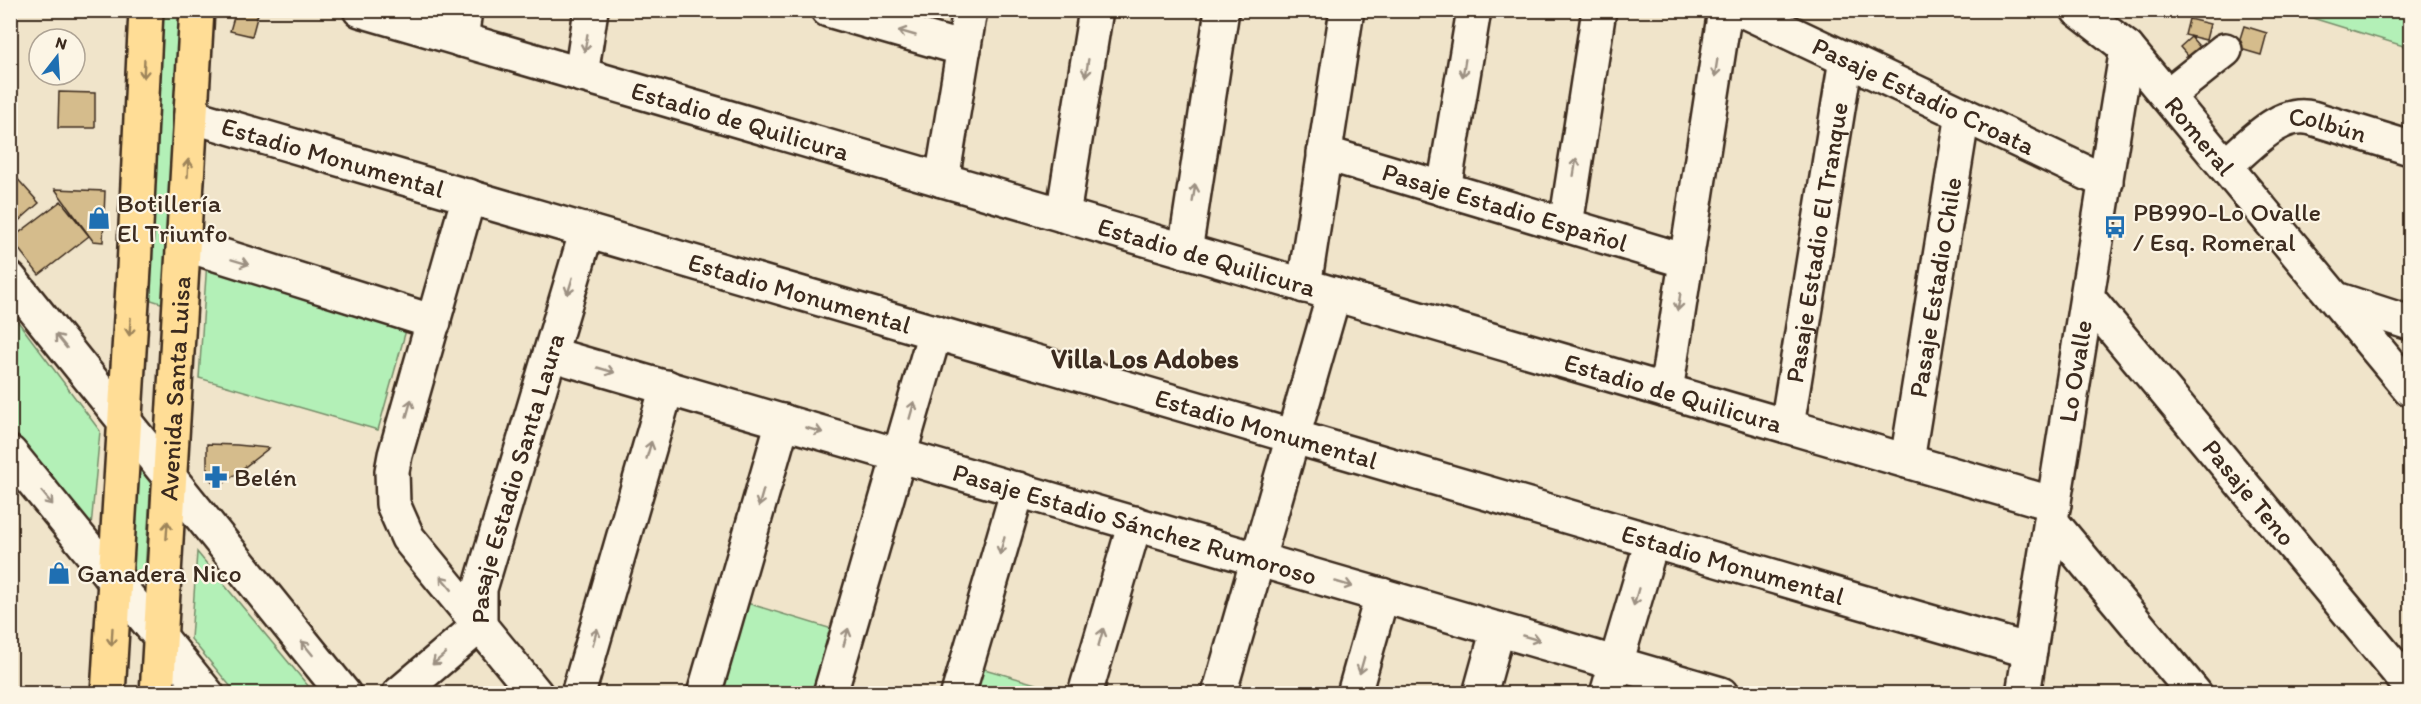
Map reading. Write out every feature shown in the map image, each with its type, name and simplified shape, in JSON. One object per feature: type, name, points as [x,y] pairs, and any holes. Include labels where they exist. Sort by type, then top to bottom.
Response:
[{"type":"main road","name":"Avenida Santa Luisa","points":[[108,693],[146,10]]},
{"type":"main road","name":"Avenida Santa Luisa","points":[[157,693],[197,10]]},
{"type":"street","name":"Estadio de Quilicura","points":[[360,10],[463,25],[581,75],[1907,461],[2053,513]]},
{"type":"street","points":[[581,75],[591,10]]},
{"type":"street","points":[[942,180],[970,10]]},
{"type":"street","points":[[1063,215],[1096,10]]},
{"type":"street","points":[[1185,251],[1222,10]]},
{"type":"street","points":[[1219,693],[1293,436],[1319,290],[1324,153],[1347,10]]},
{"type":"street","points":[[1444,189],[1474,10]]},
{"type":"street","points":[[1566,225],[1599,10]]},
{"type":"street","points":[[1666,391],[1725,10]]},
{"type":"street","name":"Pasaje Estadio Croata","points":[[1742,10],[2106,182]]},
{"type":"street","name":"Romeral","points":[[2078,10],[2127,48],[2410,389]]},
{"type":"street","points":[[839,12],[964,49]]},
{"type":"street","name":"Lo Ovalle","points":[[2024,693],[2127,48]]},
{"type":"street","points":[[2167,96],[2225,50]]},
{"type":"street","name":"Pasaje Estadio El Tranque","points":[[1787,426],[1846,59]]},
{"type":"street","name":"Pasaje Estadio Chile","points":[[1907,461],[1963,114]]},
{"type":"street","name":"Estadio Monumental","points":[[191,116],[2030,651]]},
{"type":"street","name":"Colbún","points":[[2225,166],[2277,124],[2295,116],[2312,118],[2410,148]]},
{"type":"street","name":"Pasaje Estadio Español","points":[[1324,153],[1686,261]]},
{"type":"street","points":[[470,196],[392,471],[393,504],[408,538],[536,693]]},
{"type":"street","name":"Pasaje Estadio Santa Laura","points":[[399,693],[480,625],[480,589],[587,230]]},
{"type":"street","points":[[184,244],[434,322]]},
{"type":"street","points":[[10,279],[125,418],[170,478],[344,693]]},
{"type":"street","name":"Pasaje Teno","points":[[2087,297],[2410,686]]},
{"type":"street","points":[[2336,299],[2410,323]]},
{"type":"street","points":[[830,693],[935,332]]},
{"type":"street","name":"Pasaje Estadio Sánchez Rumoroso","points":[[550,354],[1498,629],[1612,678],[1721,693]]},
{"type":"street","points":[[578,693],[667,387]]},
{"type":"street","points":[[704,693],[783,421]]},
{"type":"street","points":[[10,453],[207,693]]},
{"type":"street","points":[[958,693],[1018,489]]},
{"type":"street","points":[[2053,513],[2195,693]]},
{"type":"street","points":[[1085,693],[1135,523]]},
{"type":"street","points":[[1612,678],[1652,541]]},
{"type":"street","points":[[1354,693],[1383,595]]},
{"type":"street","points":[[1480,693],[1498,629]]},
{"type":"green space","points":[[162,11],[179,11],[164,304],[148,299]]},
{"type":"green space","points":[[2289,11],[2410,11],[2410,48],[2296,13]]},
{"type":"green space","points":[[207,261],[408,323],[378,430],[199,378]]},
{"type":"green space","points":[[10,311],[100,431],[91,527],[11,428]]},
{"type":"green space","points":[[131,467],[150,474],[151,481],[145,571],[142,575],[133,577],[126,569]]},
{"type":"green space","points":[[197,552],[314,693],[236,693],[191,639]]},
{"type":"green space","points":[[747,603],[832,629],[812,693],[736,693],[721,689]]},
{"type":"green space","points":[[974,666],[1067,693],[966,694]]},
{"type":"building","points":[[236,10],[259,10],[252,36],[230,31]]},
{"type":"building","points":[[2189,19],[2210,24],[2206,40],[2185,35]]},
{"type":"building","points":[[2244,26],[2267,33],[2261,55],[2237,48]]},
{"type":"building","points":[[2191,37],[2205,53],[2194,63],[2180,47]]},
{"type":"building","points":[[59,92],[95,93],[95,128],[58,128]]},
{"type":"building","points":[[14,175],[39,203],[14,225],[10,220],[10,178]]},
{"type":"building","points":[[55,189],[105,191],[103,242],[93,241]]},
{"type":"building","points":[[61,201],[89,236],[39,275],[11,239]]},
{"type":"building","points":[[207,444],[269,448],[219,487],[207,477]]},
{"type":"place","name":"Botillería El Triunfo","points":[[99,218]]},
{"type":"place","name":"PB990-Lo Ovalle / Esq. Romeral","points":[[2115,227]]},
{"type":"place","name":"Belén","points":[[216,477]]},
{"type":"place","name":"Ganadera Nico","points":[[59,573]]},
{"type":"district","name":"Villa Los Adobes","points":[[1145,358]]}]
